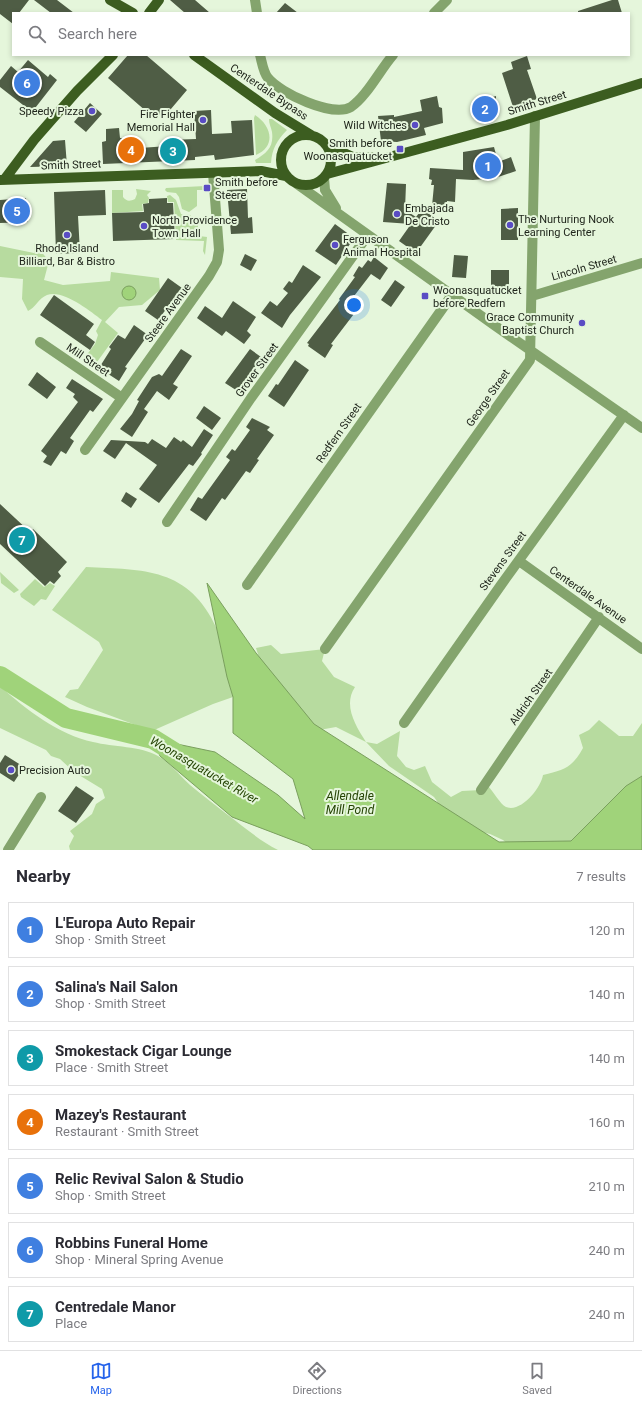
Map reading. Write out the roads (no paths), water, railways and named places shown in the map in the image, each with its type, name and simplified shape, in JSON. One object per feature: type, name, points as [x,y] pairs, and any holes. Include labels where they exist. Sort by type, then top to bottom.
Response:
[{"type":"main road","points":[[110,0],[116,12]]},
{"type":"main road","points":[[110,0],[132,12]]},
{"type":"main road","points":[[150,12],[159,0]]},
{"type":"main road","name":"Centerdale Bypass","points":[[195,56],[275,113],[311,135]]},
{"type":"main road","points":[[2,180],[34,140],[109,57]]},
{"type":"main road","name":"Smith Street","points":[[326,176],[391,156],[470,136],[642,83]]},
{"type":"main road","points":[[311,135],[317,137],[326,145],[329,150],[331,162],[326,176],[314,184],[297,184],[286,176],[280,164],[280,157],[286,144],[297,136],[311,135]]},
{"type":"main road","name":"Smith Street","points":[[326,145],[352,157],[391,156]]},
{"type":"main road","name":"Smith Street","points":[[2,180],[261,171],[286,176]]},
{"type":"street","points":[[255,0],[256,12]]},
{"type":"street","points":[[435,12],[446,0]]},
{"type":"street","points":[[260,56],[268,78],[276,85],[320,108],[336,111],[345,110],[357,101],[392,56]]},
{"type":"street","name":"George Street","points":[[325,649],[530,360],[536,116]]},
{"type":"street","name":"Steere Avenue","points":[[85,450],[217,262],[219,250],[213,173]]},
{"type":"street","points":[[326,176],[327,195],[341,214]]},
{"type":"street","points":[[297,184],[642,428]]},
{"type":"street","name":"Grover Street","points":[[167,522],[251,398],[368,235]]},
{"type":"street","name":"Lincoln Street","points":[[532,296],[642,264]]},
{"type":"street","name":"Redfern Street","points":[[247,585],[452,295]]},
{"type":"street","name":"Mill Street","points":[[40,342],[122,398]]},
{"type":"street","name":"Stevens Street","points":[[404,723],[624,415]]},
{"type":"street","name":"Centerdale Avenue","points":[[519,561],[600,617],[642,649]]},
{"type":"street","name":"Aldrich Street","points":[[481,790],[600,617]]},
{"type":"street","points":[[8,850],[41,798]]},
{"type":"water","points":[[129,286],[134,288],[136,293],[134,298],[129,300],[124,298],[122,293],[124,288]]},
{"type":"water","name":"Allendale Mill Pond","points":[[207,583],[256,653],[314,724],[499,842],[571,841],[626,786],[642,776],[642,850],[313,850],[308,846],[232,817],[160,756],[153,739],[215,752],[278,795],[305,819],[293,779],[233,733],[233,697],[227,677]]},
{"type":"waterway","name":"Woonasquatucket River","points":[[0,676],[66,718],[153,739],[177,754]]},
{"type":"place","name":"Robbins Funeral Home","points":[[27,83]]},
{"type":"place","name":"Salina's Nail Salon","points":[[485,109]]},
{"type":"place","name":"Speedy Pizza","points":[[92,111]]},
{"type":"place","name":"Fire Fighter Memorial Hall","points":[[203,120]]},
{"type":"place","name":"Wild Witches","points":[[415,125]]},
{"type":"place","name":"Smith before Woonasquatucket","points":[[400,149]]},
{"type":"place","name":"Mazey's Restaurant","points":[[131,150]]},
{"type":"place","name":"Smokestack Cigar Lounge","points":[[173,151]]},
{"type":"place","name":"L'Europa Auto Repair","points":[[488,166]]},
{"type":"place","name":"Smith before Steere","points":[[207,188]]},
{"type":"place","name":"Relic Revival Salon & Studio","points":[[17,211]]},
{"type":"place","name":"Embajada De Cristo","points":[[397,214]]},
{"type":"place","name":"The Nurturing Nook Learning Center","points":[[510,225]]},
{"type":"place","name":"North Providence Town Hall","points":[[144,226]]},
{"type":"place","name":"Rhode Island Billiard, Bar & Bistro","points":[[67,235]]},
{"type":"place","name":"Ferguson Animal Hospital","points":[[335,245]]},
{"type":"place","name":"Woonasquatucket before Redfern","points":[[425,296]]},
{"type":"place","name":"Grace Community Baptist Church","points":[[582,323]]},
{"type":"place","name":"Centredale Manor","points":[[22,540]]},
{"type":"place","name":"Precision Auto","points":[[11,770]]}]
